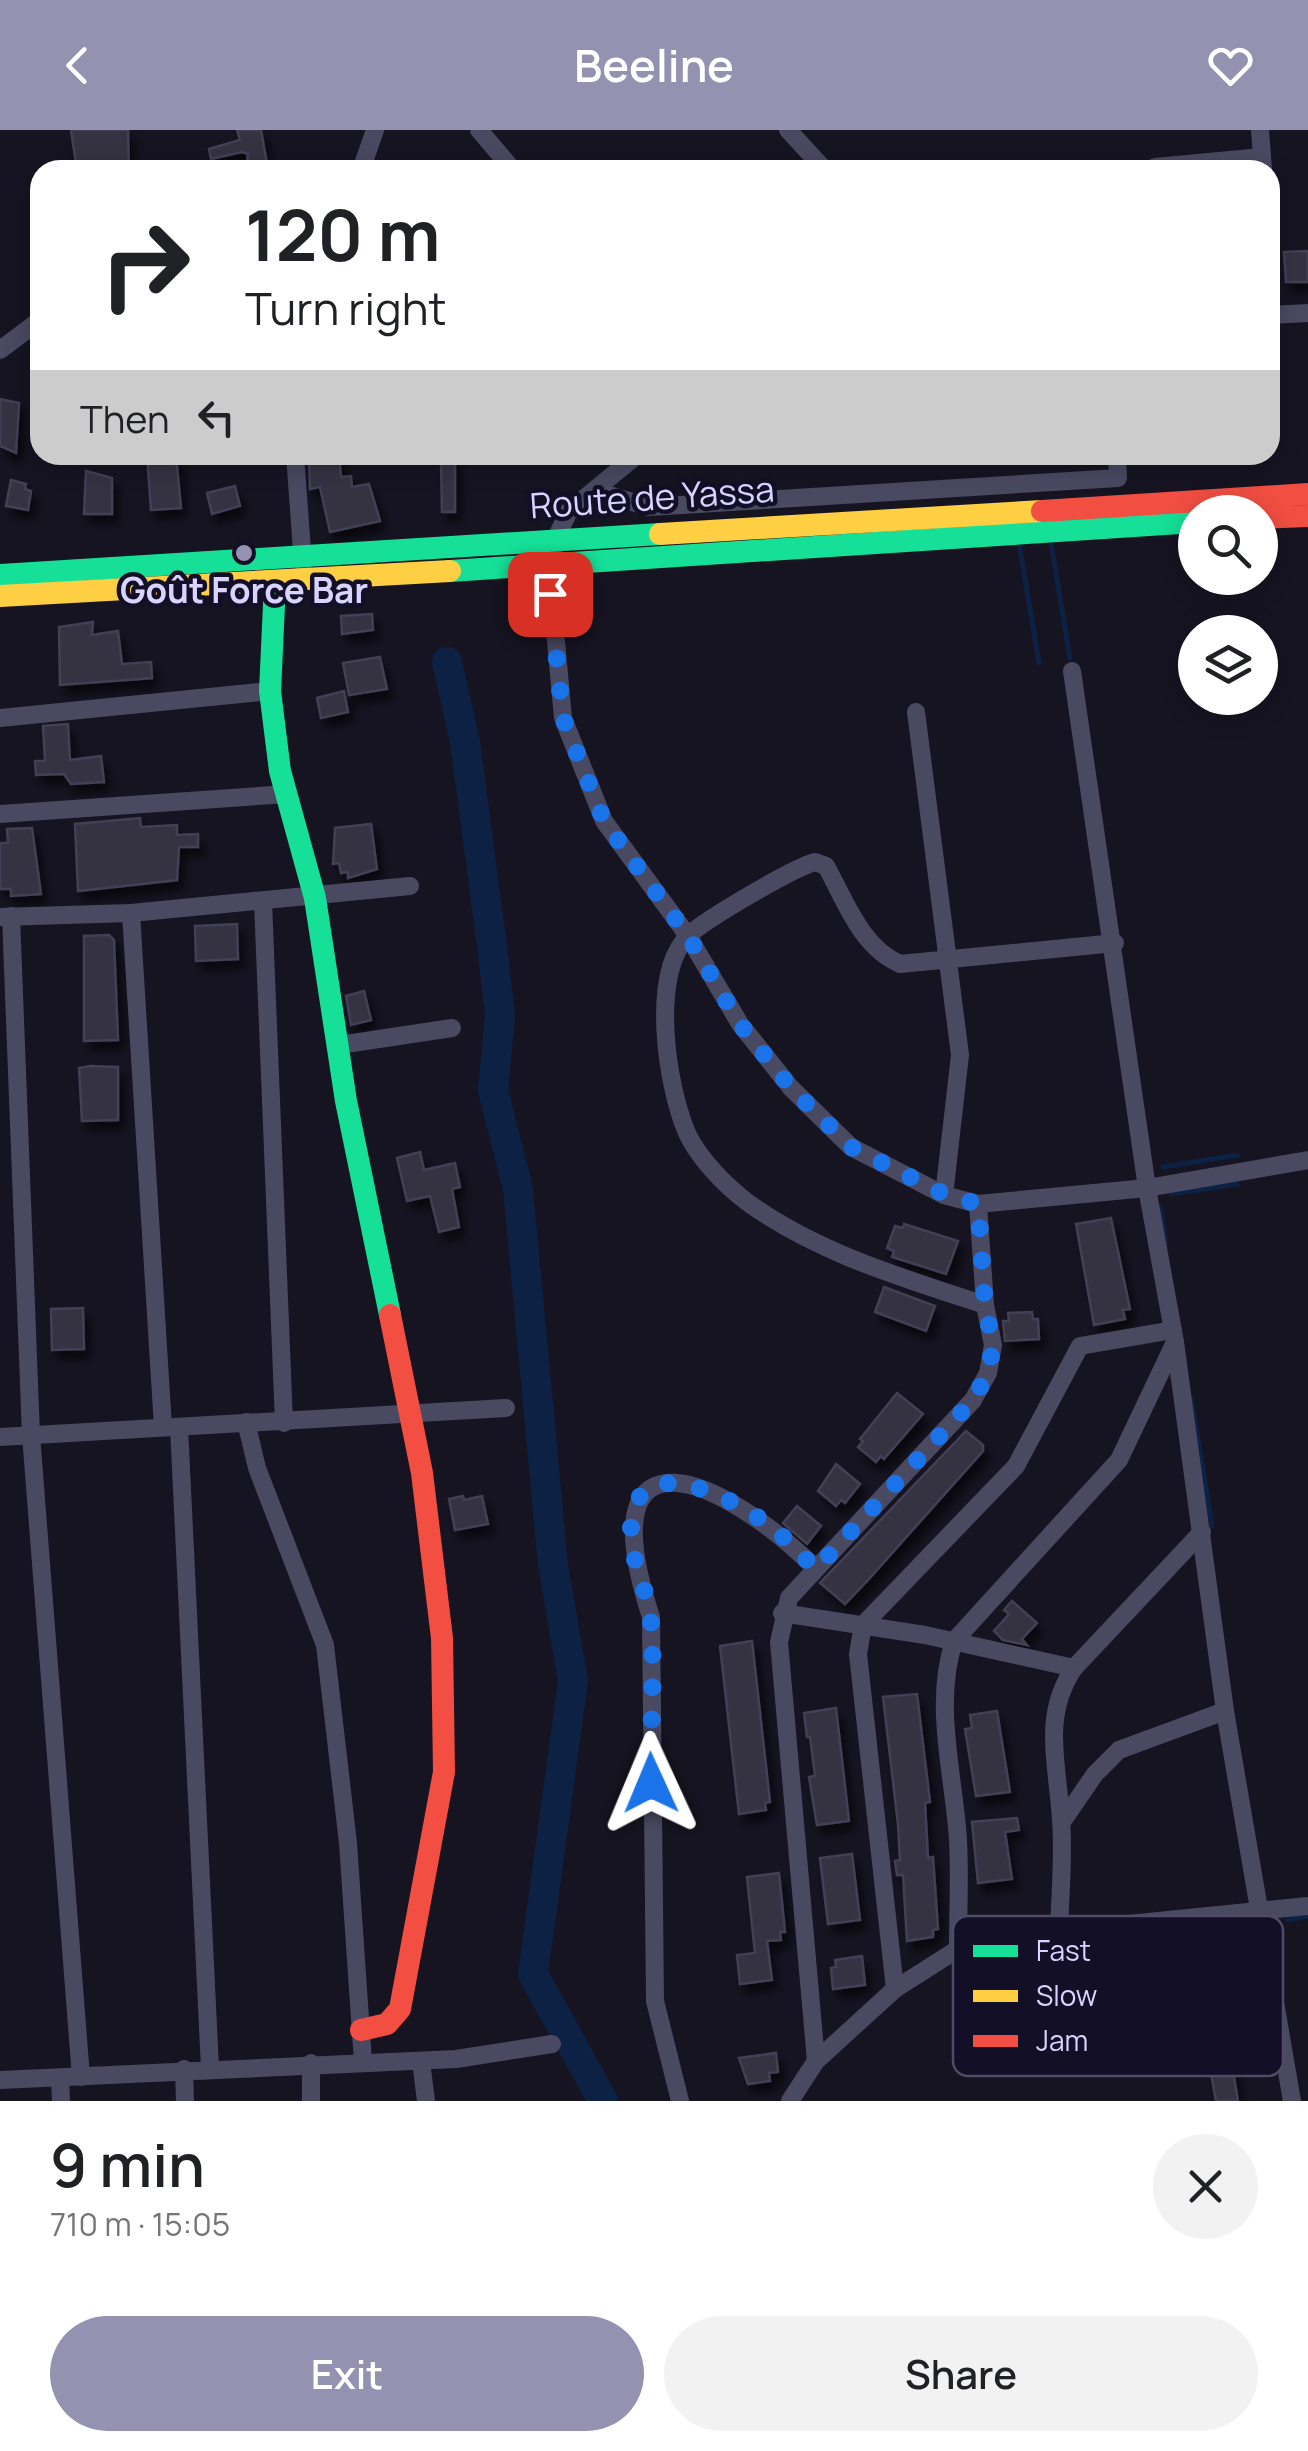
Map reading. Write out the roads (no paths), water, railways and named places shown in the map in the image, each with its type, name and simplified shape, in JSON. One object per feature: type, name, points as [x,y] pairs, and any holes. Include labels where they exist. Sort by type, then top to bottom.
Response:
[{"type":"main road","name":"Route de Yassa","points":[[0,596],[275,582],[304,568],[556,538],[1308,494]]},
{"type":"main road","points":[[1038,508],[1041,532]]},
{"type":"main road","points":[[1278,517],[1308,516]]},
{"type":"main road","name":"Route de Yassa","points":[[0,575],[549,565],[1178,523]]},
{"type":"main road","points":[[275,582],[270,691],[287,794],[316,898],[346,1101],[422,1473],[442,1638],[444,1772],[400,2009],[387,2024],[361,2030]]},
{"type":"street","points":[[365,160],[376,130]]},
{"type":"street","points":[[479,130],[504,160]]},
{"type":"street","points":[[788,130],[816,160]]},
{"type":"street","points":[[1260,130],[1262,160]]},
{"type":"street","points":[[1280,314],[1308,313]]},
{"type":"street","points":[[0,350],[30,328]]},
{"type":"street","points":[[296,465],[304,568]]},
{"type":"street","points":[[625,465],[568,510],[549,565],[563,718],[604,821],[688,936],[740,1024],[791,1088],[851,1147],[944,1194],[978,1204],[1147,1188],[1308,1160]]},
{"type":"street","points":[[595,491],[649,507],[1118,478],[1117,465]]},
{"type":"street","points":[[1072,671],[1257,1914]]},
{"type":"street","points":[[0,718],[270,691]]},
{"type":"street","points":[[916,712],[960,1055],[959,1093],[944,1194]]},
{"type":"street","points":[[0,814],[287,794]]},
{"type":"street","points":[[985,1305],[807,1240],[745,1200],[702,1158],[687,1132],[670,1070],[664,998],[674,960],[688,936],[814,862],[826,866],[867,940],[882,956],[900,964],[1114,943]]},
{"type":"street","points":[[81,2077],[31,1436],[5,917],[131,913],[410,886]]},
{"type":"street","points":[[264,902],[284,1423]]},
{"type":"street","points":[[131,913],[171,1427],[210,2068]]},
{"type":"street","points":[[339,1046],[452,1028]]},
{"type":"street","points":[[816,2061],[779,1642],[782,1612],[788,1598],[973,1400],[988,1373],[993,1345],[985,1305],[978,1204]]},
{"type":"street","points":[[895,1989],[858,1654],[864,1626],[1016,1466],[1080,1346],[1174,1336]]},
{"type":"street","points":[[958,1916],[958,1842],[944,1694],[945,1669],[954,1641],[1119,1460],[1174,1336]]},
{"type":"street","points":[[0,1437],[506,1408]]},
{"type":"street","points":[[246,1422],[257,1468],[325,1645],[348,1842],[363,2062]]},
{"type":"street","points":[[680,2101],[655,2002],[651,1616],[635,1569],[632,1514],[639,1497],[656,1484],[679,1482],[730,1500],[771,1526],[816,1569]]},
{"type":"street","points":[[1059,1916],[1062,1822],[1052,1714],[1058,1691],[1074,1668],[1202,1532]]},
{"type":"street","points":[[782,1612],[954,1641],[1074,1668]]},
{"type":"street","points":[[1062,1822],[1095,1774],[1118,1750],[1226,1712]]},
{"type":"street","points":[[1234,1916],[1308,1906]]},
{"type":"street","points":[[790,2101],[816,2061],[895,1989],[953,1952]]},
{"type":"street","points":[[0,2080],[421,2061],[552,2044]]},
{"type":"street","points":[[1283,2053],[1292,2101]]},
{"type":"street","points":[[421,2061],[426,2101]]},
{"type":"street","points":[[311,2063],[311,2101]]},
{"type":"street","points":[[184,2070],[185,2101]]},
{"type":"street","points":[[60,2078],[61,2101]]},
{"type":"waterway","points":[[1019,543],[1039,663]]},
{"type":"waterway","points":[[1051,543],[1070,658]]},
{"type":"waterway","points":[[447,662],[465,742],[493,954],[500,1015],[493,1090],[518,1189],[553,1565],[573,1681],[533,1974],[603,2101]]},
{"type":"waterway","points":[[1163,1167],[1238,1155]]},
{"type":"waterway","points":[[1171,1194],[1237,1184]]},
{"type":"waterway","points":[[1160,1206],[1166,1243]]},
{"type":"waterway","points":[[1191,1397],[1212,1526]]},
{"type":"waterway","points":[[1288,1920],[1308,1916]]},
{"type":"place","name":"Goût Force Bar","points":[[244,553]]}]
